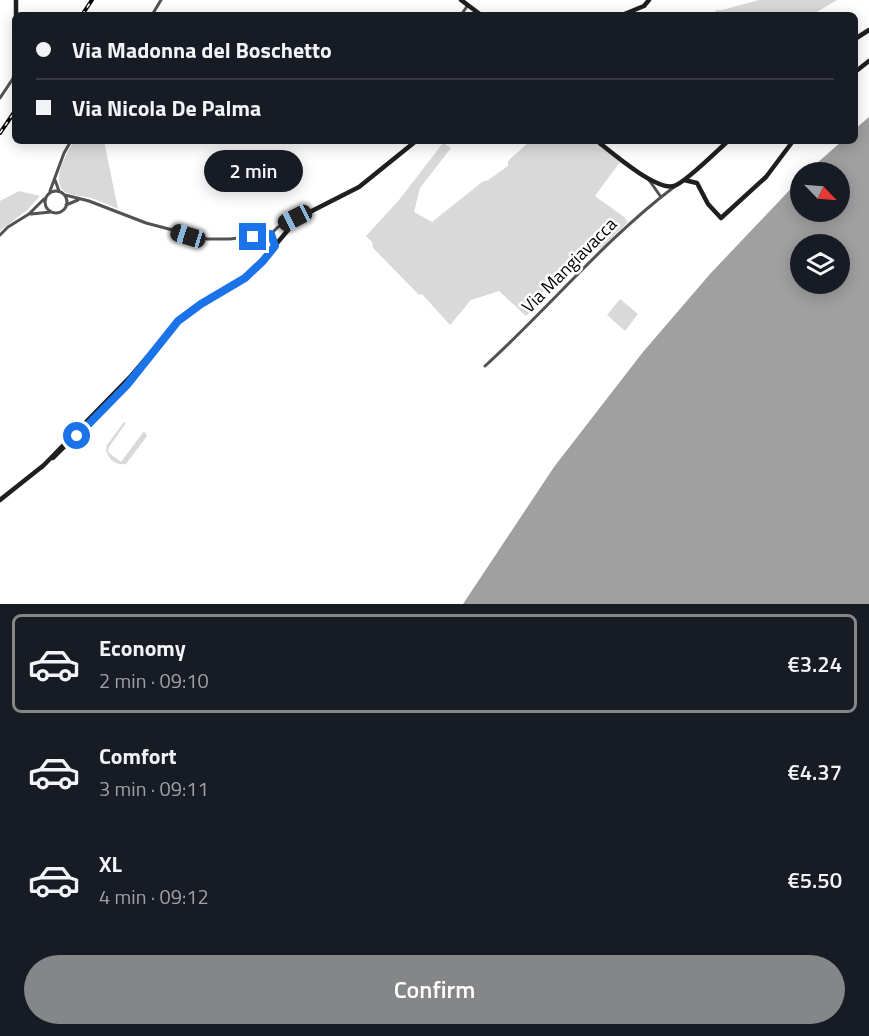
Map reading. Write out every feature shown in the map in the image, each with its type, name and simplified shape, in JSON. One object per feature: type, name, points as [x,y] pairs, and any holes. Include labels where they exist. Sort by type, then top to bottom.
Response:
[{"type":"main road","points":[[461,0],[477,12]]},
{"type":"main road","points":[[629,12],[644,6],[649,0]]},
{"type":"main road","points":[[0,500],[42,467],[125,382],[178,321],[201,304],[245,278],[263,261],[298,218],[358,187],[412,144]]},
{"type":"main road","points":[[601,144],[648,179],[666,187],[675,186],[684,180],[725,144]]},
{"type":"main road","points":[[684,180],[697,183],[708,204],[721,218],[771,171],[791,144]]},
{"type":"street","points":[[463,12],[468,5]]},
{"type":"street","points":[[0,98],[12,80]]},
{"type":"street","points":[[0,236],[8,227],[29,214],[49,193],[69,144]]},
{"type":"street","points":[[648,179],[661,197]]},
{"type":"street","points":[[55,180],[59,191],[65,195],[89,201],[146,223],[207,239],[271,234],[278,226],[298,218]]},
{"type":"street","name":"Via Mangiavacca","points":[[485,366],[526,329],[617,235],[675,186]]},
{"type":"street","points":[[49,193],[59,191]]},
{"type":"street","points":[[65,195],[66,205]]},
{"type":"street","points":[[45,198],[45,205],[52,212]]},
{"type":"street","points":[[29,214],[62,211],[66,205],[80,200]]},
{"type":"street","points":[[271,234],[275,246]]},
{"type":"shaded area","points":[[759,0],[837,0],[817,12],[715,12]]},
{"type":"shaded area","points":[[869,117],[869,604],[463,604],[554,467],[643,352],[710,274],[790,190],[790,222],[850,222],[850,162],[818,162],[839,144],[858,144],[858,126]]},
{"type":"shaded area","points":[[72,144],[105,144],[118,209],[91,198],[67,193],[62,189],[59,176]]},
{"type":"shaded area","points":[[442,144],[451,148],[420,188],[414,212],[432,222],[482,182],[508,166],[508,161],[527,144],[597,144],[620,162],[595,196],[628,222],[600,249],[592,244],[536,299],[534,308],[526,316],[499,291],[471,300],[450,325],[422,294],[419,295],[373,248],[372,242],[366,236],[399,200]]},
{"type":"shaded area","points":[[19,191],[40,196],[27,210],[0,231],[0,201]]},
{"type":"shaded area","points":[[620,299],[638,314],[625,331],[607,315]]},
{"type":"shaded area","points":[[124,422],[126,423],[108,452],[121,462],[144,431],[147,436],[126,464],[119,464],[113,461],[106,450],[107,445]]},
{"type":"railway","points":[[84,12],[92,0]]},
{"type":"railway","points":[[0,133],[12,115]]},
{"type":"route","points":[[77,436],[127,385],[178,321],[201,304],[239,283],[253,272],[275,246],[271,234],[253,237]]}]
